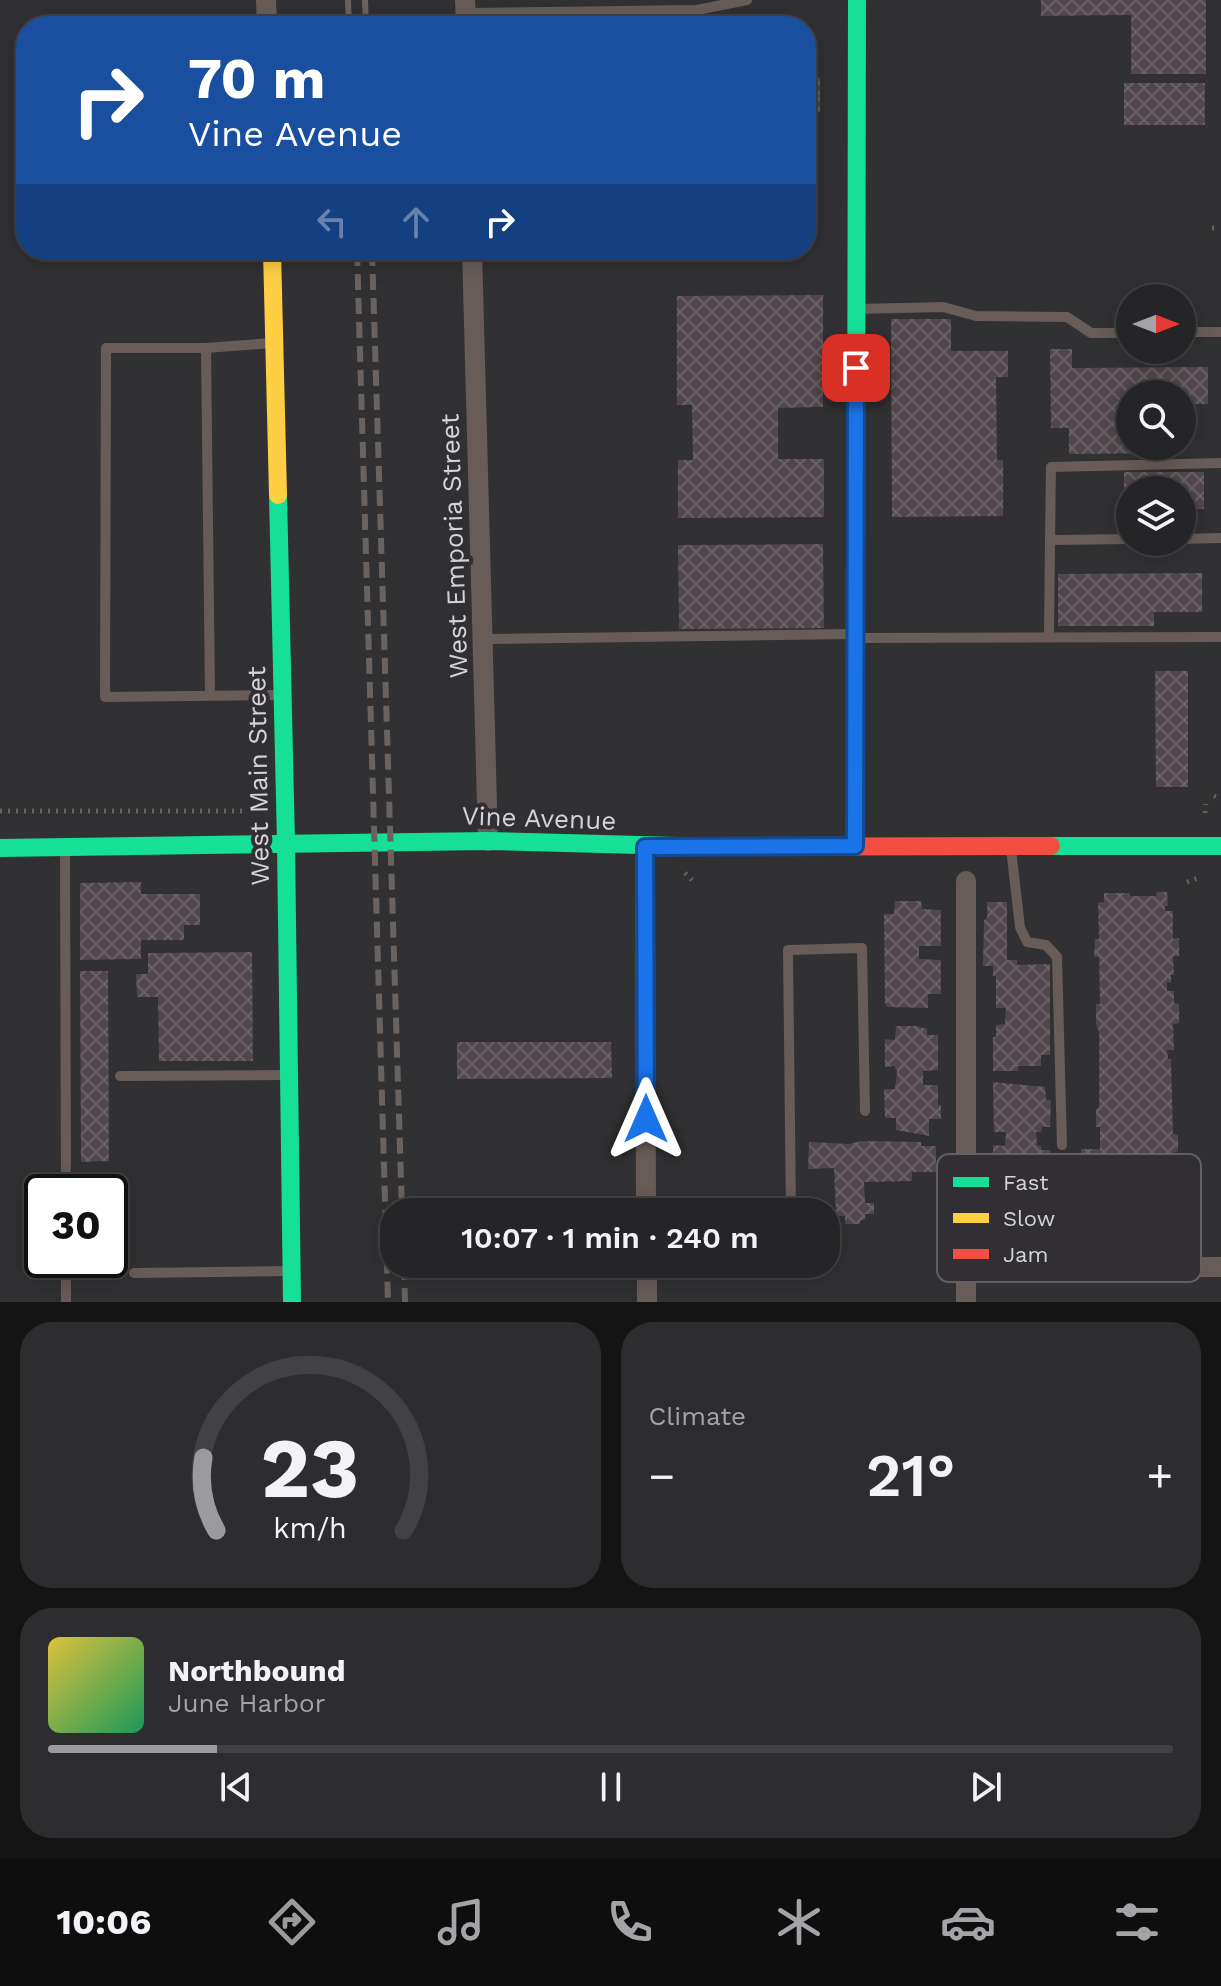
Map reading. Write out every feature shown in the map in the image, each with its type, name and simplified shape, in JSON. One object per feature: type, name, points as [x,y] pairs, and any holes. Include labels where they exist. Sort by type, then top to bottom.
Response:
[{"type":"street","points":[[855,846],[857,0]]},
{"type":"street","name":"West Main Street","points":[[272,260],[286,843],[292,1302]]},
{"type":"street","name":"West Emporia Street","points":[[472,260],[488,841]]},
{"type":"street","name":"Vine Avenue","points":[[0,848],[488,841],[645,847],[1221,846]]},
{"type":"street","points":[[645,847],[646,1198]]},
{"type":"street","points":[[965,1154],[966,881]]},
{"type":"street","points":[[1201,1267],[1221,1267]]},
{"type":"street","points":[[647,1278],[647,1302]]},
{"type":"street","points":[[965,1282],[966,1302]]},
{"type":"lane","points":[[465,13],[697,10],[747,0]]},
{"type":"lane","points":[[856,309],[943,307],[976,316],[1067,317],[1091,333],[1116,333]]},
{"type":"lane","points":[[1196,332],[1221,332]]},
{"type":"lane","points":[[274,343],[206,348],[106,348],[105,697],[283,695]]},
{"type":"lane","points":[[206,348],[210,696]]},
{"type":"lane","points":[[1049,637],[1051,467],[1221,463]]},
{"type":"lane","points":[[1196,539],[1221,538]]},
{"type":"lane","points":[[1050,540],[1116,539]]},
{"type":"lane","points":[[483,639],[1221,637]]},
{"type":"lane","points":[[65,847],[66,1174]]},
{"type":"lane","points":[[1011,847],[1020,927],[1027,942],[1046,945],[1057,957],[1062,1145]]},
{"type":"lane","points":[[791,1198],[788,950],[862,948],[865,1111]]},
{"type":"lane","points":[[120,1076],[289,1075]]},
{"type":"lane","points":[[134,1273],[291,1271]]},
{"type":"lane","points":[[66,1278],[66,1302]]},
{"type":"path","points":[[1205,813],[1206,804]]},
{"type":"path","points":[[0,811],[258,811]]},
{"type":"path","points":[[1187,882],[1198,878]]},
{"type":"building","points":[[1041,0],[1206,0],[1206,74],[1131,74],[1131,15],[1041,16]]},
{"type":"building","points":[[816,78],[820,78],[820,112],[816,112]]},
{"type":"building","points":[[1124,83],[1205,83],[1205,125],[1124,125]]},
{"type":"building","points":[[823,295],[823,407],[778,408],[778,459],[824,459],[824,517],[678,518],[678,460],[693,460],[692,405],[677,405],[677,296]]},
{"type":"building","points":[[891,319],[951,319],[951,351],[1008,351],[1008,377],[996,377],[997,460],[1003,460],[1003,516],[892,517]]},
{"type":"building","points":[[1050,349],[1072,349],[1072,368],[1208,367],[1208,404],[1196,404],[1196,380],[1116,380],[1116,454],[1069,454],[1069,428],[1051,428]]},
{"type":"building","points":[[1124,472],[1204,472],[1204,509],[1196,509],[1196,476],[1124,476]]},
{"type":"building","points":[[823,544],[824,628],[679,629],[678,545]]},
{"type":"building","points":[[1202,573],[1202,612],[1154,612],[1154,626],[1058,626],[1058,574]]},
{"type":"building","points":[[1155,671],[1188,671],[1188,787],[1156,787]]},
{"type":"building","points":[[141,882],[141,894],[200,894],[200,925],[184,925],[184,940],[141,940],[141,959],[80,960],[80,883]]},
{"type":"building","points":[[1157,892],[1167,892],[1168,906],[1165,906],[1165,911],[1173,911],[1173,939],[1179,938],[1179,956],[1173,956],[1174,975],[1171,975],[1171,983],[1167,982],[1167,991],[1174,991],[1174,1003],[1179,1004],[1179,1023],[1173,1024],[1174,1050],[1167,1050],[1168,1059],[1171,1059],[1173,1134],[1178,1135],[1178,1151],[1171,1154],[1081,1154],[1081,1149],[1100,1149],[1100,1127],[1096,1127],[1096,1109],[1099,1108],[1096,1004],[1100,1004],[1099,957],[1094,957],[1095,939],[1099,939],[1098,903],[1104,902],[1104,893],[1156,896]]},
{"type":"building","points":[[895,901],[921,901],[922,909],[941,910],[941,946],[919,946],[919,959],[941,960],[941,994],[928,994],[928,1008],[887,1007],[885,1002],[884,914],[894,914]]},
{"type":"building","points":[[987,902],[1007,902],[1007,960],[1017,960],[1017,965],[1050,964],[1050,1055],[1041,1055],[1041,1066],[1018,1066],[1018,1071],[993,1071],[993,1037],[996,1037],[996,1025],[1005,1024],[1006,1008],[996,1008],[993,966],[983,966]]},
{"type":"building","points":[[252,952],[253,1061],[159,1061],[158,997],[137,997],[136,974],[148,974],[148,953]]},
{"type":"building","points":[[80,971],[108,971],[109,1161],[81,1162]]},
{"type":"building","points":[[896,1026],[916,1026],[927,1029],[927,1035],[938,1035],[938,1070],[923,1071],[923,1085],[938,1085],[938,1105],[941,1105],[941,1119],[929,1119],[929,1136],[896,1130],[896,1118],[885,1118],[884,1089],[895,1089],[897,1071],[894,1066],[885,1067],[885,1039],[895,1040]]},
{"type":"building","points":[[457,1042],[611,1042],[612,1078],[457,1079]]},
{"type":"building","points":[[993,1082],[1045,1087],[1046,1100],[1051,1100],[1050,1127],[1042,1127],[1041,1132],[1036,1132],[1037,1145],[1041,1146],[1041,1150],[1050,1150],[1050,1154],[993,1154],[993,1145],[1005,1146],[1006,1132],[994,1132]]},
{"type":"building","points":[[862,1141],[921,1142],[921,1146],[936,1146],[936,1172],[912,1172],[912,1181],[864,1182],[865,1203],[874,1203],[874,1214],[865,1214],[860,1224],[845,1224],[845,1216],[840,1216],[840,1198],[835,1198],[834,1168],[808,1169],[809,1142],[849,1144]]},
{"type":"railway","points":[[348,0],[349,16]]},
{"type":"railway","points":[[365,0],[366,16]]},
{"type":"railway","points":[[357,260],[388,1302]]},
{"type":"railway","points":[[372,260],[402,1198]]},
{"type":"railway","points":[[404,1278],[405,1302]]},
{"type":"traffic: fast","points":[[856,542],[857,0]]},
{"type":"traffic: fast","points":[[278,495],[292,1302]]},
{"type":"traffic: fast","points":[[0,848],[488,841],[715,847]]},
{"type":"traffic: fast","points":[[1051,846],[1221,846]]},
{"type":"traffic: slow","points":[[272,260],[278,495]]},
{"type":"traffic: jam","points":[[855,846],[856,542]]},
{"type":"traffic: jam","points":[[715,847],[1051,846]]},
{"type":"route","points":[[646,1119],[645,847],[855,846],[856,368]]}]
